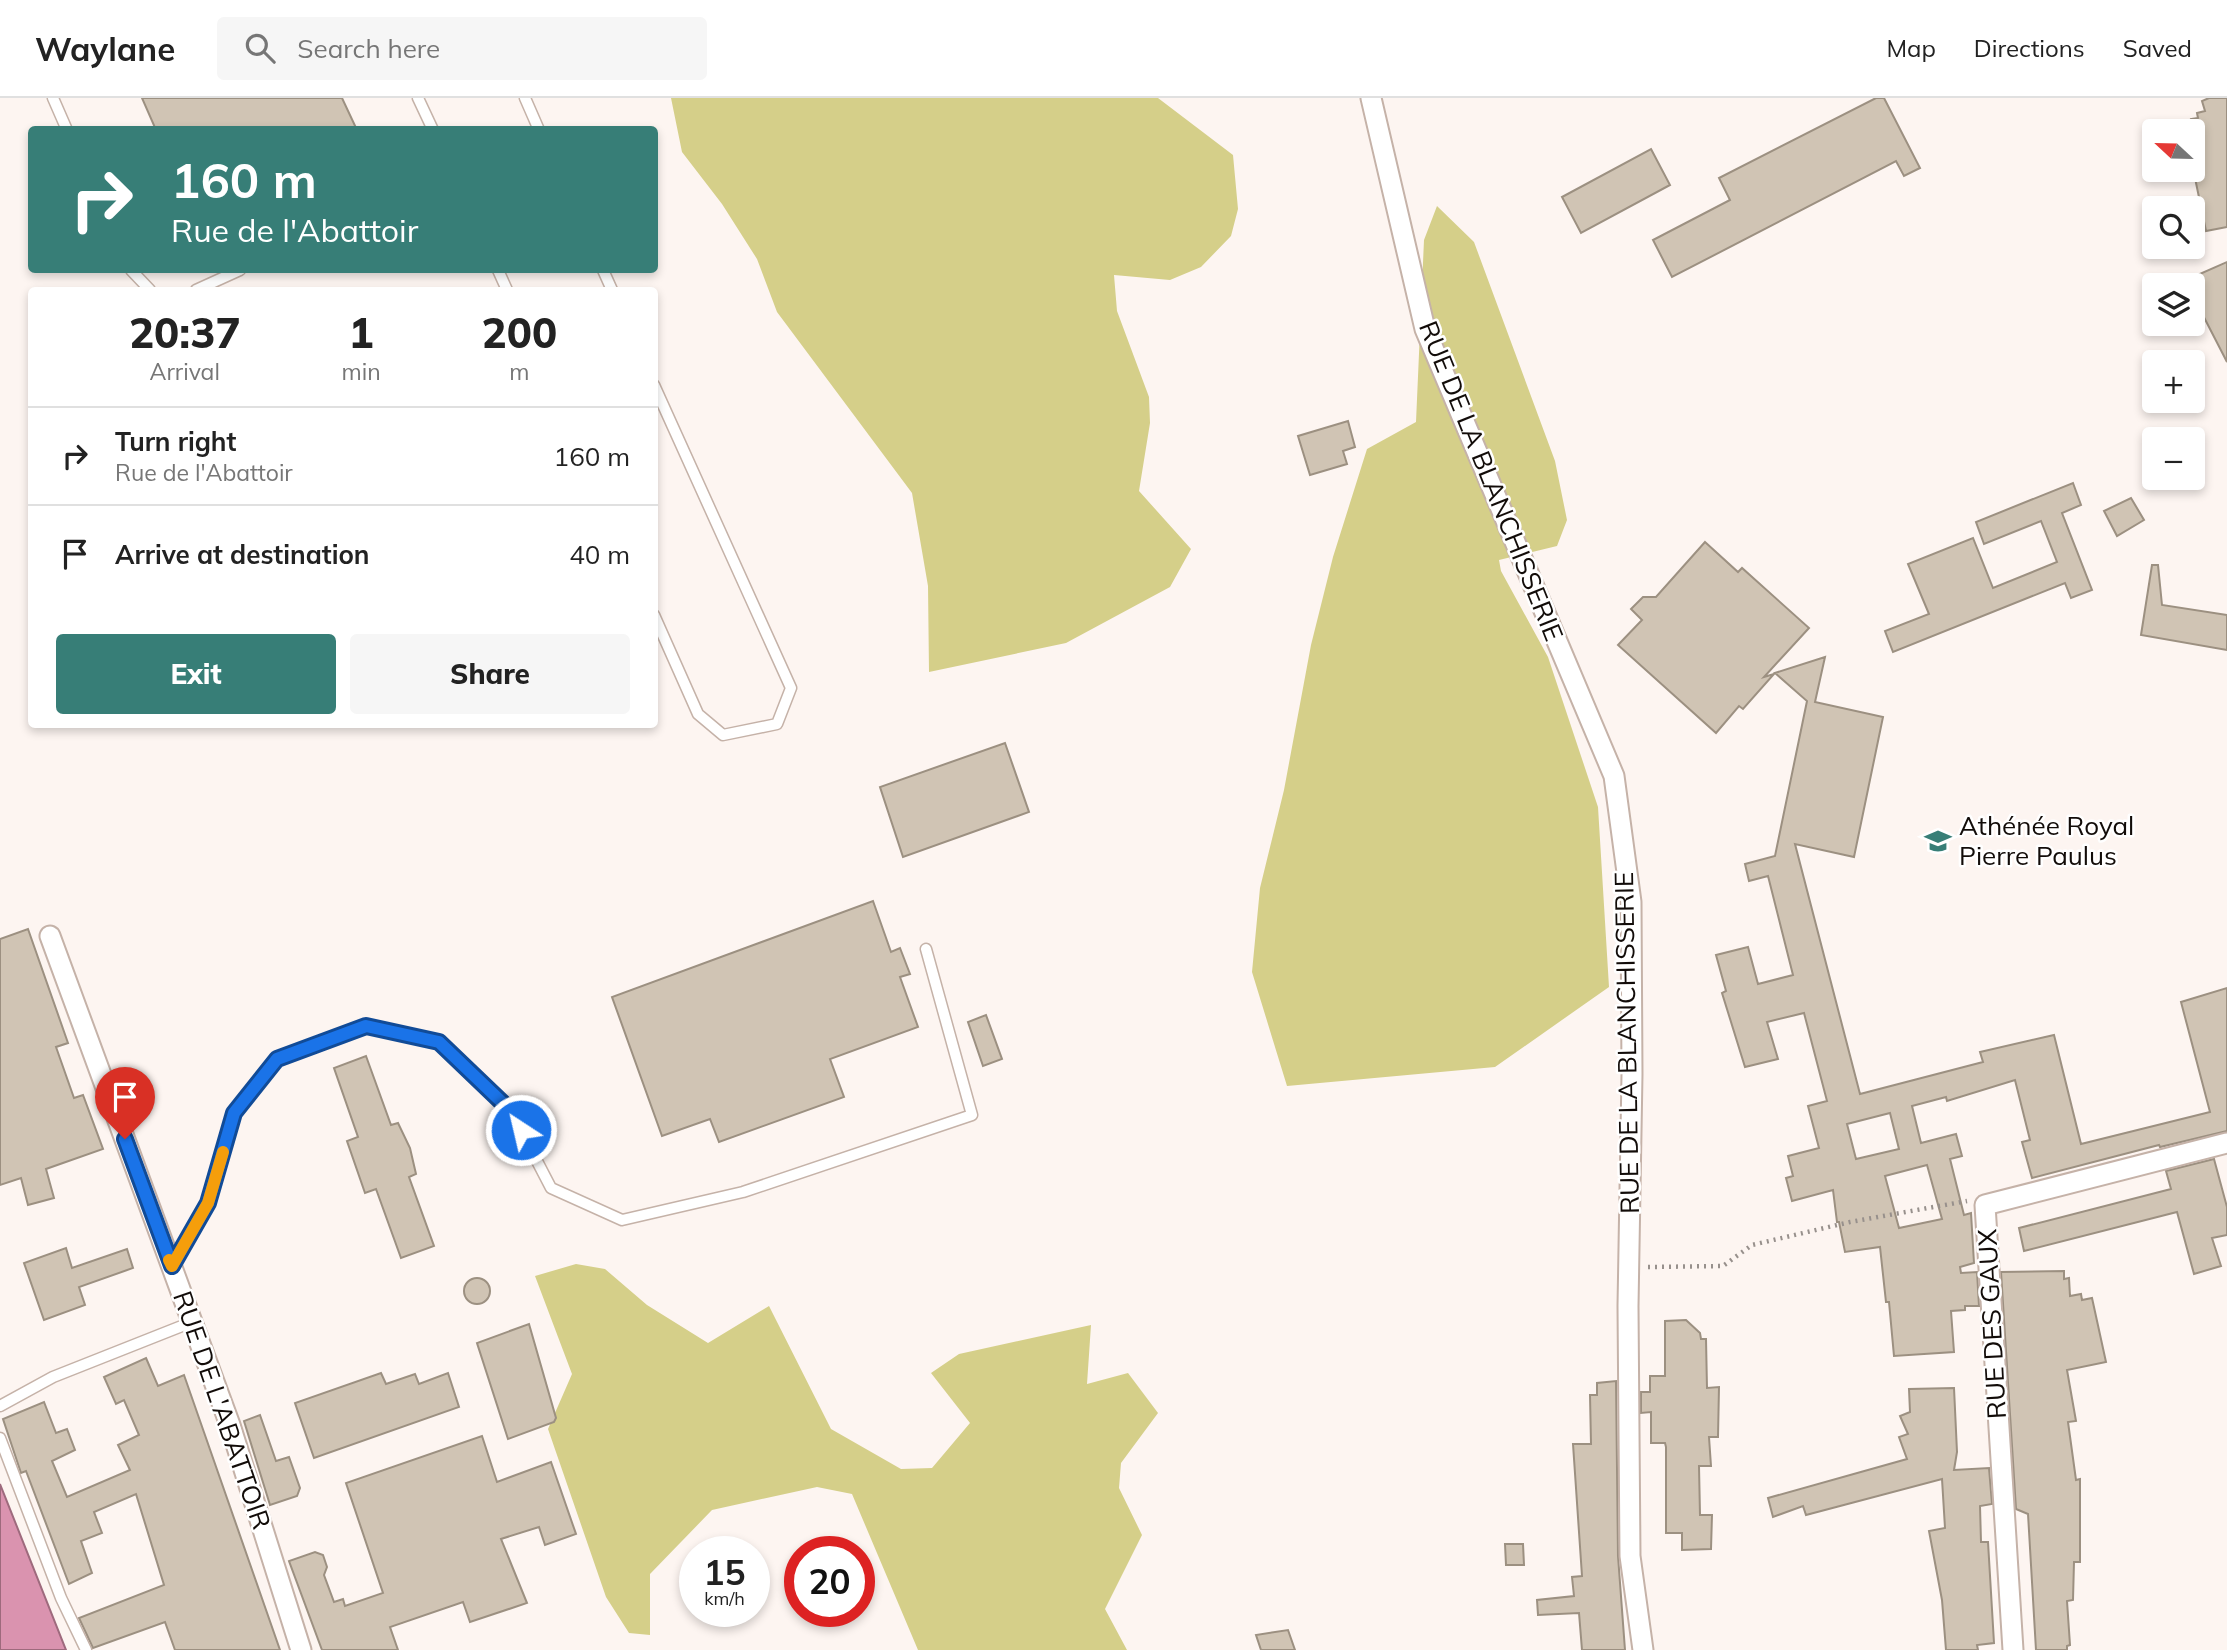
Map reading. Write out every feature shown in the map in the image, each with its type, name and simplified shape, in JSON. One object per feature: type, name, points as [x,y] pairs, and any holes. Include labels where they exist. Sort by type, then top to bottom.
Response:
[{"type":"street","name":"RUE DE LA BLANCHISSERIE","points":[[1371,101],[1425,329],[1614,776],[1631,902],[1630,1556],[1643,1650]]},
{"type":"street","name":"RUE DE L'ABATTOIR","points":[[50,936],[230,1425],[301,1650]]},
{"type":"street","name":"RUE DES GAUX","points":[[2014,1650],[1985,1205],[2227,1143]]},
{"type":"lane","points":[[53,98],[65,126]]},
{"type":"lane","points":[[418,98],[431,126]]},
{"type":"lane","points":[[525,98],[538,126]]},
{"type":"lane","points":[[134,273],[147,287]]},
{"type":"lane","points":[[203,287],[233,273]]},
{"type":"lane","points":[[658,393],[791,688],[777,724],[723,735],[698,714],[658,624]]},
{"type":"lane","points":[[172,1266],[208,1203],[234,1113],[277,1059],[366,1026],[439,1042],[511,1111],[551,1188],[622,1220],[743,1192],[972,1115],[926,949]]},
{"type":"lane","points":[[0,1406],[53,1377],[192,1322]]},
{"type":"lane","points":[[0,1438],[61,1598],[86,1650]]},
{"type":"path","points":[[1629,1266],[1723,1266],[1752,1245],[1781,1238],[1961,1200],[1985,1205]]},
{"type":"shaded area","points":[[671,98],[1158,98],[1233,155],[1238,209],[1231,236],[1201,267],[1170,280],[1114,275],[1117,311],[1149,397],[1150,423],[1139,491],[1191,549],[1170,587],[1066,643],[929,672],[928,586],[912,493],[777,312],[757,259],[722,204],[682,152]]},
{"type":"shaded area","points":[[1437,206],[1474,242],[1555,461],[1567,520],[1557,546],[1499,560],[1501,571],[1548,657],[1598,807],[1609,987],[1495,1067],[1287,1086],[1252,972],[1260,888],[1284,790],[1311,645],[1333,557],[1367,449],[1416,422],[1424,240]]},
{"type":"shaded area","points":[[576,1264],[605,1269],[647,1305],[708,1343],[769,1306],[831,1429],[901,1469],[932,1468],[970,1423],[931,1373],[959,1354],[1091,1325],[1087,1384],[1128,1373],[1158,1413],[1121,1463],[1119,1488],[1142,1535],[1105,1609],[1127,1650],[918,1650],[875,1548],[875,1536],[870,1536],[852,1494],[817,1487],[712,1510],[687,1536],[679,1536],[679,1544],[650,1574],[650,1635],[629,1633],[606,1597],[548,1429],[572,1374],[535,1276]]},
{"type":"shaded area","points":[[0,1484],[66,1650],[0,1650]]},
{"type":"building","points":[[142,98],[342,98],[355,126],[154,126]]},
{"type":"building","points":[[1876,98],[1884,98],[1920,168],[1904,176],[1896,161],[1672,277],[1653,240],[1730,200],[1719,178]]},
{"type":"building","points":[[2209,98],[2227,98],[2227,227],[2206,231],[2205,196],[2199,196],[2196,182],[2205,182],[2205,119],[2191,119],[2198,118],[2197,113],[2205,111],[2202,101]]},
{"type":"building","points":[[1651,149],[1670,185],[1581,233],[1562,197]]},
{"type":"building","points":[[2227,262],[2227,362],[2205,319],[2205,273],[2202,273]]},
{"type":"building","points":[[1348,421],[1355,447],[1343,451],[1347,464],[1310,475],[1298,436]]},
{"type":"building","points":[[2073,483],[2081,505],[2062,513],[2092,590],[2071,598],[2065,583],[1893,652],[1885,631],[1929,614],[1908,564],[1973,538],[1993,588],[2057,562],[2041,521],[1984,544],[1976,522]]},
{"type":"building","points":[[2131,498],[2144,520],[2117,536],[2104,511]]},
{"type":"building","points":[[1705,542],[1738,572],[1742,568],[1809,628],[1764,677],[1774,674],[1743,709],[1739,706],[1716,733],[1618,645],[1642,620],[1631,609],[1643,597],[1656,597]]},
{"type":"building","points":[[2152,565],[2158,565],[2162,605],[2227,615],[2227,650],[2141,635]]},
{"type":"building","points":[[1825,657],[1815,702],[1883,717],[1854,857],[1795,844],[1860,1094],[1983,1062],[1980,1052],[2054,1035],[2081,1144],[2210,1112],[2181,1002],[2227,988],[2227,1131],[2160,1147],[2159,1145],[2032,1178],[2022,1142],[2030,1140],[2015,1080],[1947,1101],[1946,1097],[1912,1106],[1921,1143],[1956,1134],[1962,1156],[1950,1159],[1964,1215],[1971,1213],[1974,1263],[1960,1267],[1961,1273],[1977,1272],[1979,1306],[1965,1306],[1965,1310],[1951,1311],[1954,1352],[1894,1356],[1880,1247],[1845,1252],[1837,1222],[1833,1190],[1792,1201],[1786,1178],[1793,1176],[1788,1156],[1819,1148],[1808,1106],[1827,1101],[1804,1013],[1767,1022],[1778,1059],[1745,1067],[1722,993],[1726,991],[1716,955],[1748,947],[1758,984],[1793,975],[1768,876],[1749,881],[1745,864],[1775,856],[1807,701],[1775,673]],"holes":[[[1890,1113],[1899,1149],[1856,1159],[1847,1124]],[[1927,1165],[1942,1219],[1899,1228],[1885,1176]]]},
{"type":"building","points":[[1005,743],[1029,812],[903,857],[880,787]]},
{"type":"building","points":[[873,901],[891,952],[900,948],[910,974],[900,977],[918,1027],[830,1059],[844,1097],[719,1142],[710,1119],[662,1136],[612,997]]},
{"type":"building","points":[[28,929],[68,1043],[56,1047],[74,1098],[83,1095],[103,1149],[46,1169],[54,1198],[28,1205],[21,1178],[0,1185],[0,939]]},
{"type":"building","points":[[986,1015],[1002,1059],[983,1066],[968,1022]]},
{"type":"building","points":[[366,1056],[391,1125],[398,1123],[410,1148],[416,1174],[409,1177],[434,1246],[401,1258],[376,1189],[365,1193],[347,1141],[358,1137],[334,1068]]},
{"type":"building","points":[[2214,1159],[2227,1207],[2227,1235],[2212,1238],[2221,1266],[2194,1274],[2177,1212],[2024,1251],[2019,1228],[2171,1189],[2166,1171]]},
{"type":"building","points":[[66,1248],[72,1268],[127,1249],[133,1268],[79,1287],[85,1305],[44,1320],[24,1263]]},
{"type":"building","points":[[2064,1271],[2064,1279],[2069,1278],[2070,1296],[2081,1294],[2082,1300],[2092,1298],[2106,1362],[2067,1370],[2076,1421],[2068,1422],[2076,1480],[2080,1479],[2080,1562],[2074,1562],[2073,1600],[2067,1601],[2070,1645],[2067,1650],[2036,1650],[2028,1514],[2016,1509],[2001,1272]]},
{"type":"building","points":[[477,1278],[486,1282],[490,1291],[486,1300],[477,1304],[468,1300],[464,1291],[468,1282]]},
{"type":"building","points":[[1686,1320],[1700,1333],[1701,1339],[1706,1339],[1707,1388],[1719,1387],[1718,1437],[1709,1437],[1711,1466],[1699,1466],[1700,1515],[1712,1515],[1711,1549],[1682,1550],[1682,1533],[1666,1533],[1666,1447],[1665,1443],[1651,1443],[1651,1412],[1641,1413],[1641,1392],[1650,1392],[1650,1376],[1665,1376],[1665,1321]]},
{"type":"building","points":[[529,1324],[556,1418],[554,1422],[508,1439],[477,1343]]},
{"type":"building","points":[[146,1358],[158,1386],[184,1375],[280,1650],[175,1650],[165,1622],[93,1648],[79,1618],[164,1585],[136,1494],[94,1512],[102,1533],[81,1541],[92,1573],[69,1584],[26,1471],[21,1473],[3,1419],[44,1402],[56,1433],[67,1429],[75,1450],[52,1461],[67,1497],[130,1470],[118,1445],[139,1435],[124,1400],[116,1404],[104,1377]]},
{"type":"building","points":[[381,1373],[386,1384],[415,1374],[419,1384],[448,1373],[459,1407],[314,1458],[295,1403]]},
{"type":"building","points":[[1616,1381],[1618,1556],[1625,1650],[1582,1650],[1579,1613],[1538,1615],[1537,1600],[1574,1596],[1572,1577],[1582,1576],[1573,1444],[1591,1444],[1590,1395],[1597,1395],[1597,1383]]},
{"type":"building","points":[[1954,1388],[1957,1452],[1954,1470],[1989,1468],[1992,1504],[1980,1506],[1981,1542],[1988,1542],[1994,1643],[1977,1645],[1978,1650],[1946,1650],[1942,1600],[1929,1531],[1945,1528],[1942,1479],[1806,1515],[1803,1506],[1773,1517],[1768,1498],[1907,1459],[1899,1437],[1908,1434],[1900,1416],[1910,1412],[1909,1389]]},
{"type":"building","points":[[260,1415],[276,1461],[289,1457],[300,1488],[297,1496],[270,1505],[244,1421]]},
{"type":"building","points":[[482,1436],[497,1482],[551,1462],[576,1534],[545,1545],[539,1527],[501,1539],[527,1603],[470,1622],[463,1602],[390,1627],[398,1650],[322,1650],[289,1561],[315,1552],[323,1555],[327,1567],[324,1575],[334,1602],[343,1599],[345,1606],[383,1593],[346,1483]]},
{"type":"building","points":[[1505,1544],[1523,1544],[1524,1565],[1506,1565]]},
{"type":"building","points":[[1288,1630],[1295,1650],[1261,1650],[1256,1635]]},
{"type":"slow traffic","points":[[169,1260],[172,1266],[208,1203],[223,1152]]},
{"type":"place","name":"Athénée Royal Pierre Paulus","points":[[1938,841]]},
{"type":"route","points":[[125,1139],[172,1266],[208,1203],[234,1113],[277,1059],[366,1026],[439,1042],[511,1111],[521,1130]]}]
